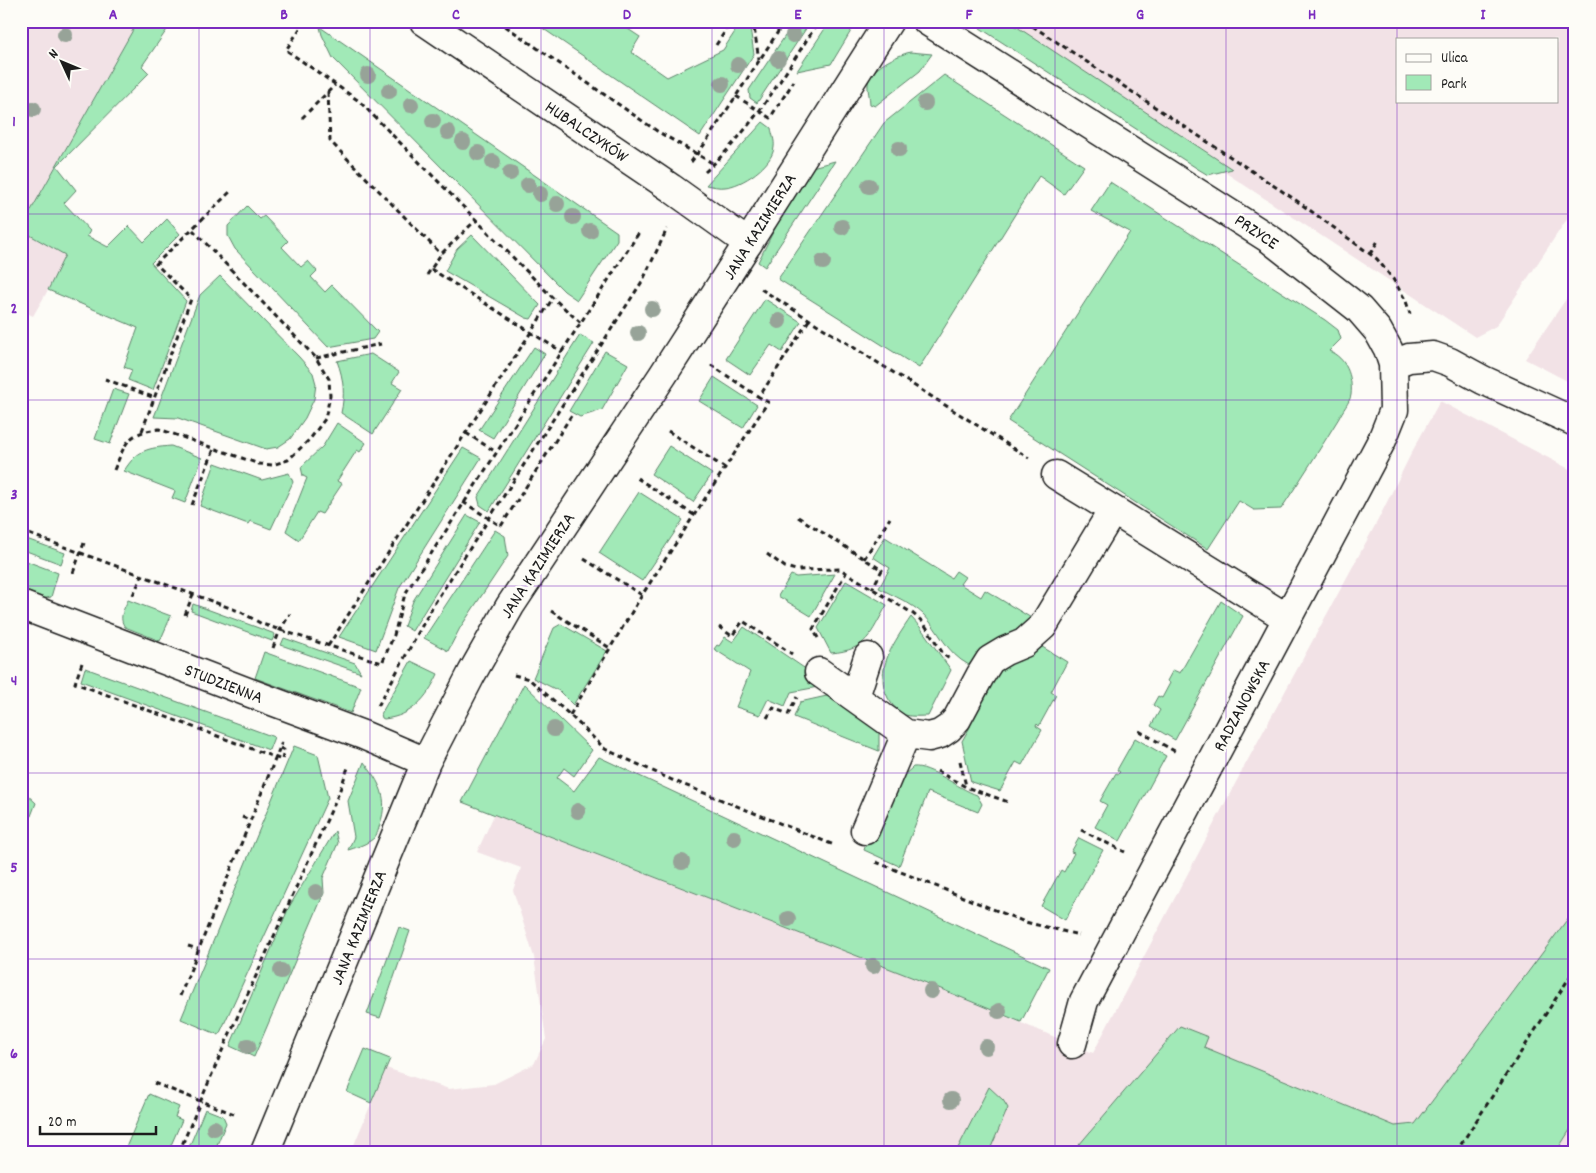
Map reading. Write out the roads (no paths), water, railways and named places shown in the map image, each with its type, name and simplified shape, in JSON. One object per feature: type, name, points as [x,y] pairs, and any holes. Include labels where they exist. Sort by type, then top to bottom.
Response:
[{"type":"street","name":"HUBALCZYKÓW","points":[[424,21],[748,243]]},
{"type":"street","name":"JANA KAZIMIERZA","points":[[265,1152],[426,762],[472,673],[510,606],[674,358],[889,21]]},
{"type":"street","name":"PRZYCE","points":[[927,21],[1271,240],[1359,308],[1378,331],[1388,349],[1393,364]]},
{"type":"street","points":[[1393,364],[1410,358],[1433,356],[1450,362],[1483,380],[1575,422]]},
{"type":"street","name":"RADZANOWSKA","points":[[1072,1044],[1084,1000],[1382,440],[1394,410],[1393,364]]},
{"type":"street","points":[[1056,475],[1287,618]]},
{"type":"street","points":[[902,742],[940,734],[949,728],[966,704],[990,660],[1024,643],[1043,626],[1113,510]]},
{"type":"street","name":"STUDZIENNA","points":[[21,605],[245,692],[363,735],[426,762]]},
{"type":"street","points":[[855,697],[868,657]]},
{"type":"street","points":[[819,672],[855,697],[902,742]]},
{"type":"street","points":[[865,830],[902,742]]}]
